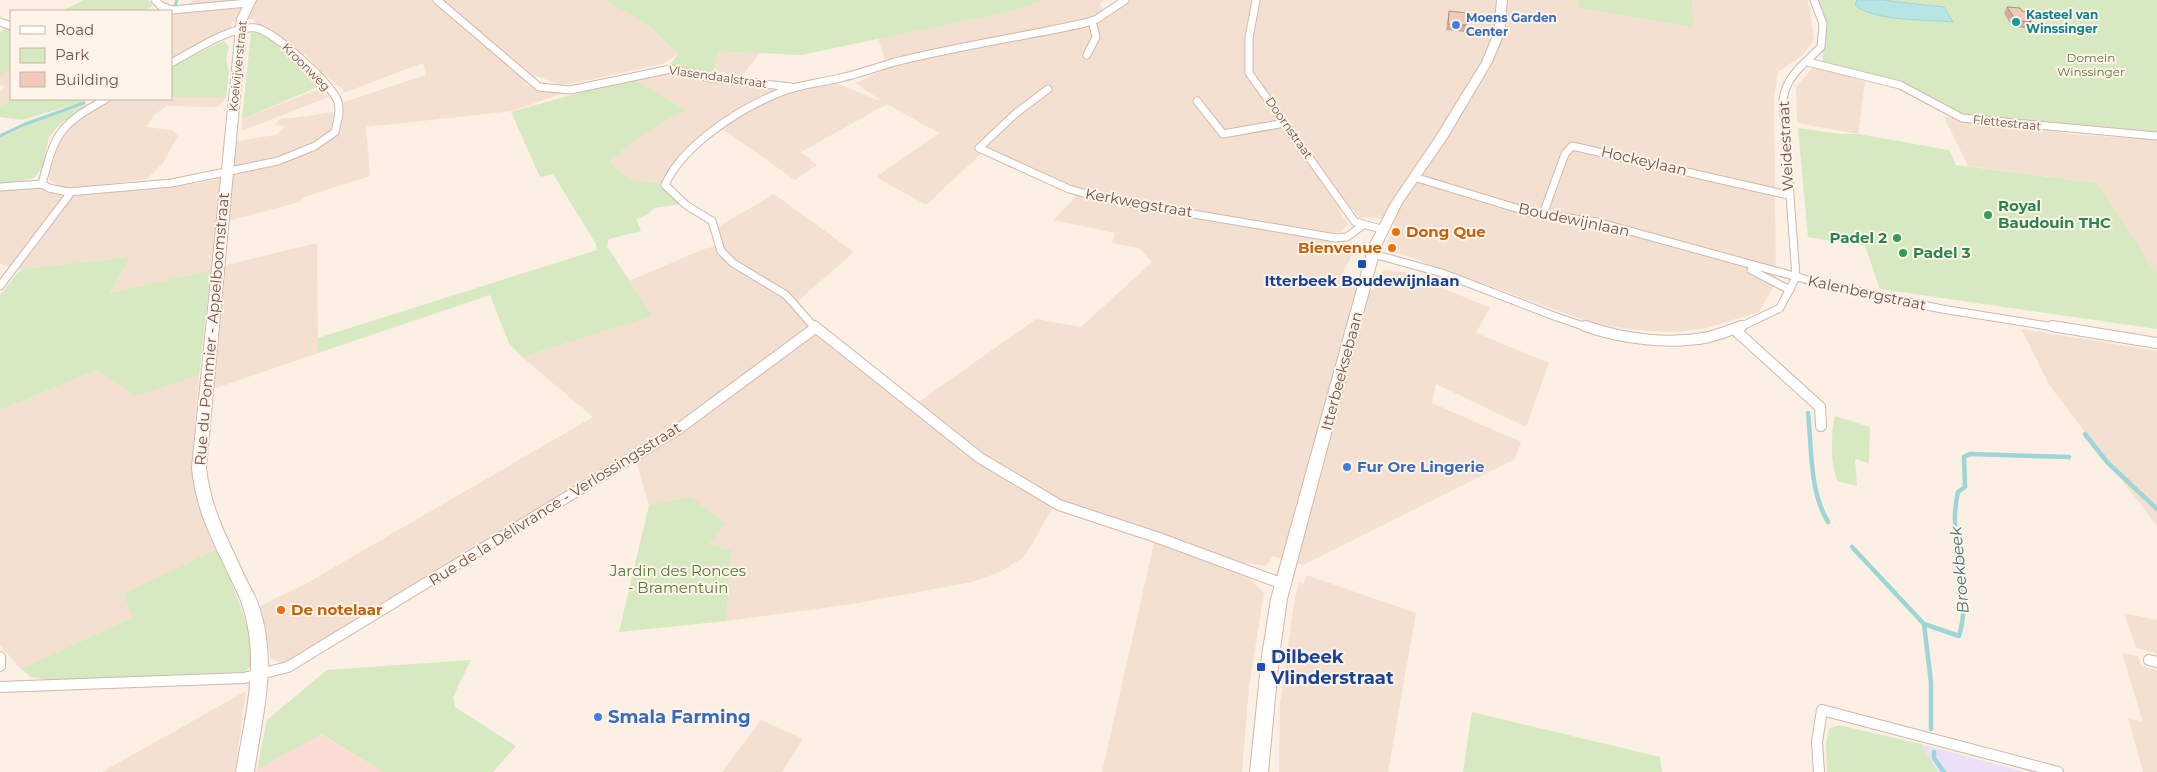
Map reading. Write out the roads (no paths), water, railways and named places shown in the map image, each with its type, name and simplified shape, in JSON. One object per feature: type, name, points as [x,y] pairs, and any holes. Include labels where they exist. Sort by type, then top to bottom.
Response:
[{"type":"main road","name":"Itterbeeksebaan","points":[[1259,772],[1272,652],[1283,584],[1373,254],[1381,229],[1442,137],[1494,52],[1500,30],[1502,0]]},
{"type":"main road","name":"Koeivijverstraat","points":[[241,30],[242,19],[250,2]]},
{"type":"main road","name":"Rue du Pommier - Appelboomstraat","points":[[226,173],[199,468],[202,494],[210,518],[252,608],[262,674],[245,772]]},
{"type":"street","points":[[155,0],[161,6],[178,10],[250,2]]},
{"type":"street","name":"Vlasendaalstraat","points":[[437,0],[520,73],[539,87],[570,90],[671,68],[711,78],[790,89],[894,62],[1092,21],[1125,0]]},
{"type":"street","name":"Doornstraat","points":[[1256,0],[1249,38],[1248,72],[1355,222],[1381,229]]},
{"type":"street","name":"Weidestraat","points":[[1796,278],[1788,195],[1783,100],[1785,86],[1789,79],[1808,62],[1821,46],[1823,24],[1814,0]]},
{"type":"street","points":[[1087,55],[1096,37],[1092,21]]},
{"type":"street","name":"Kroonweg","points":[[241,30],[256,28],[267,32],[282,42],[336,98],[339,115],[335,132]]},
{"type":"street","points":[[172,63],[241,30]]},
{"type":"street","name":"Koeivijverstraat","points":[[230,134],[241,30]]},
{"type":"street","name":"Flettestraat","points":[[1808,62],[1900,85],[1962,118],[2157,136]]},
{"type":"street","points":[[790,89],[747,111],[695,146],[672,167],[666,178],[665,185],[686,205],[712,221],[716,240],[721,251],[733,263],[786,295],[815,328],[980,458],[1024,486],[1059,505],[1156,537],[1283,584]]},
{"type":"street","name":"Kerkwegstraat","points":[[1048,89],[1015,114],[979,148],[1069,189],[1105,199],[1336,238],[1347,237],[1364,225]]},
{"type":"street","points":[[42,184],[59,129],[66,122],[104,100]]},
{"type":"street","points":[[1196,101],[1223,134],[1285,124]]},
{"type":"street","name":"Rue du Pommier - Appelboomstraat","points":[[230,134],[226,173],[297,155],[315,146],[335,132]]},
{"type":"street","name":"Hockeylaan","points":[[1544,214],[1565,154],[1572,146],[1788,195]]},
{"type":"street","points":[[0,187],[42,184],[49,188],[68,192],[172,183],[226,173]]},
{"type":"street","name":"Boudewijnlaan","points":[[1414,177],[1455,191],[1544,214],[1597,222],[1796,278]]},
{"type":"street","points":[[0,286],[69,196],[68,192]]},
{"type":"street","name":"Kalenbergstraat","points":[[1373,254],[1440,273],[1569,322],[1614,335],[1648,340],[1689,340],[1735,330],[1760,320],[1782,306],[1796,278],[1942,309],[2157,343]]},
{"type":"street","name":"Boudewijnlaan","points":[[1735,262],[1790,290]]},
{"type":"street","name":"Rue de la Délivrance - Verlossingsstraat","points":[[0,687],[244,678],[288,668],[677,430],[815,328]]},
{"type":"street","points":[[1735,330],[1820,407],[1821,426]]},
{"type":"street","points":[[0,657],[0,666]]},
{"type":"street","points":[[1819,772],[1817,742],[1822,710],[2058,772]]},
{"type":"water","points":[[1857,0],[1881,0],[1944,7],[1953,22],[1888,17],[1864,10],[1855,5]]},
{"type":"waterway","points":[[175,6],[177,0]]},
{"type":"waterway","points":[[0,136],[25,124],[84,103]]},
{"type":"waterway","name":"Broekbeek","points":[[1808,413],[1814,483],[1817,497],[1828,522]]},
{"type":"waterway","name":"Broekbeek","points":[[2085,434],[2107,462],[2157,509]]},
{"type":"waterway","name":"Broekbeek","points":[[1924,624],[1959,636],[1963,618],[1963,600],[1955,528],[1955,510],[1958,492],[1965,487],[1964,457],[1970,454],[2069,457]]},
{"type":"waterway","name":"Broekbeek","points":[[1852,547],[1924,624]]},
{"type":"waterway","name":"Broekbeek","points":[[1924,624],[1931,682],[1931,729]]},
{"type":"waterway","name":"Broekbeek","points":[[1934,752],[1934,758],[1944,772]]},
{"type":"place","name":"Kasteel van Winssinger","points":[[2016,22]]},
{"type":"place","name":"Moens Garden Center","points":[[1456,25]]},
{"type":"place","name":"Royal Baudouin THC","points":[[1988,215]]},
{"type":"place","name":"Dong Que","points":[[1396,232]]},
{"type":"place","name":"Padel 2","points":[[1897,238]]},
{"type":"place","name":"Bienvenue","points":[[1392,248]]},
{"type":"place","name":"Padel 3","points":[[1903,253]]},
{"type":"place","name":"Itterbeek Boudewijnlaan","points":[[1362,264]]},
{"type":"place","name":"Fur Ore Lingerie","points":[[1347,467]]},
{"type":"place","name":"De notelaar","points":[[281,610]]},
{"type":"place","name":"Dilbeek Vlinderstraat","points":[[1261,667]]},
{"type":"place","name":"Smala Farming","points":[[598,717]]},
{"type":"park label","name":"Domein Winssinger","points":[[2091,65]]},
{"type":"park label","name":"Jardin des Ronces - Bramentuin","points":[[678,580]]}]
